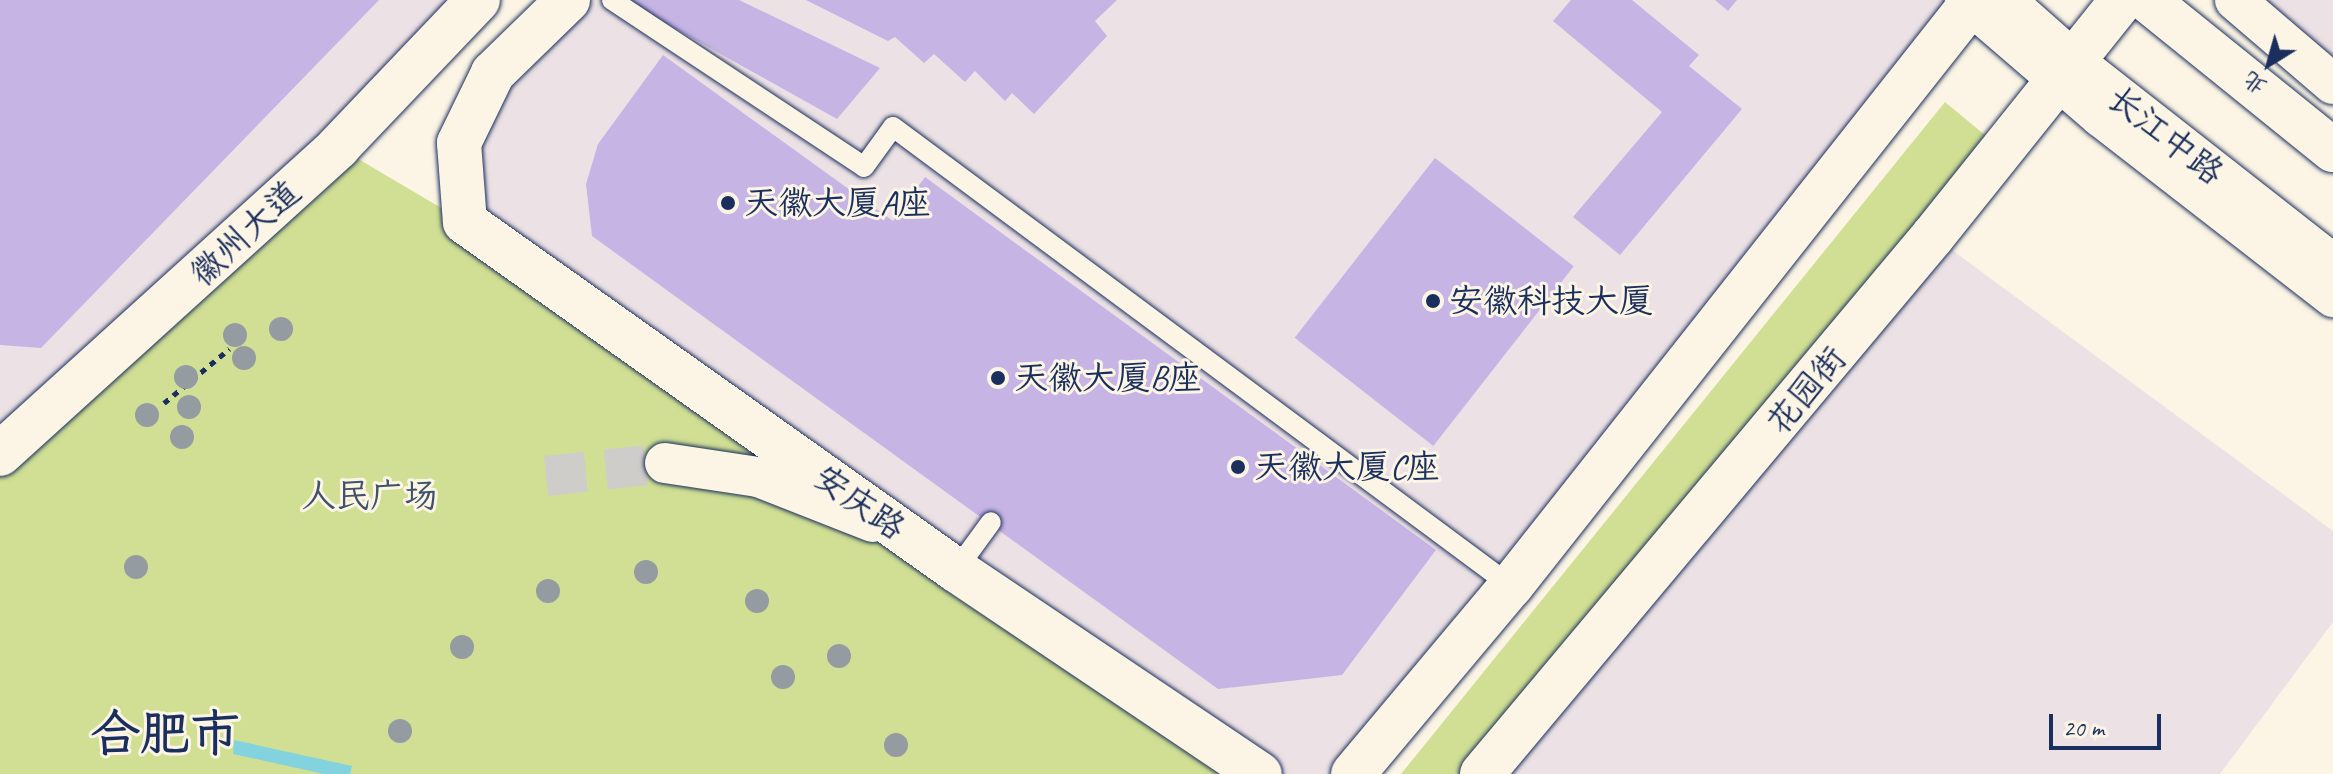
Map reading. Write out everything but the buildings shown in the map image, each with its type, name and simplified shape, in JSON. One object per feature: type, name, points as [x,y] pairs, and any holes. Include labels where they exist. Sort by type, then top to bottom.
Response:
[{"type":"main road","name":"徽州大道","points":[[8,443],[338,147],[478,0]]},
{"type":"main road","name":"安庆路","points":[[568,0],[493,73],[459,143],[465,222],[956,570],[1260,774]]},
{"type":"main road","name":"花园街","points":[[1482,774],[1913,260],[2122,0]]},
{"type":"main road","points":[[2147,0],[2333,150]]},
{"type":"main road","points":[[1353,774],[1511,586],[1978,1]]},
{"type":"main road","name":"长江中路","points":[[1978,1],[2065,71],[2333,267]]},
{"type":"street","points":[[2235,0],[2333,84]]},
{"type":"street","points":[[2065,71],[2333,297]]},
{"type":"street","points":[[665,463],[758,477],[906,535]]},
{"type":"lane","points":[[612,0],[864,167],[893,127],[1511,586]]},
{"type":"lane","points":[[956,570],[991,522]]},
{"type":"path","points":[[164,403],[229,349]]},
{"type":"shaded area","points":[[0,0],[478,0],[0,437]]},
{"type":"shaded area","points":[[568,0],[1965,0],[1353,774],[1260,774],[465,222],[493,73]]},
{"type":"shaded area","points":[[2235,0],[2333,0],[2333,84]]},
{"type":"shaded area","points":[[1933,236],[2333,531],[2333,622],[2220,774],[1482,774]]},
{"type":"green space","points":[[1945,102],[1991,140],[1467,774],[1401,774]]},
{"type":"green space","name":"人民广场","points":[[338,147],[465,222],[1260,774],[0,774],[0,454]]},
{"type":"water","points":[[234,740],[352,766],[350,774],[324,774],[233,754]]},
{"type":"tunnel","points":[[546,476],[665,463]]},
{"type":"place","name":"天徽大厦A座","points":[[728,203]]},
{"type":"place","name":"安徽科技大厦","points":[[1433,301]]},
{"type":"place","name":"天徽大厦B座","points":[[998,378]]},
{"type":"place","name":"天徽大厦C座","points":[[1238,467]]},
{"type":"district","name":"合肥市","points":[[165,734]]}]
